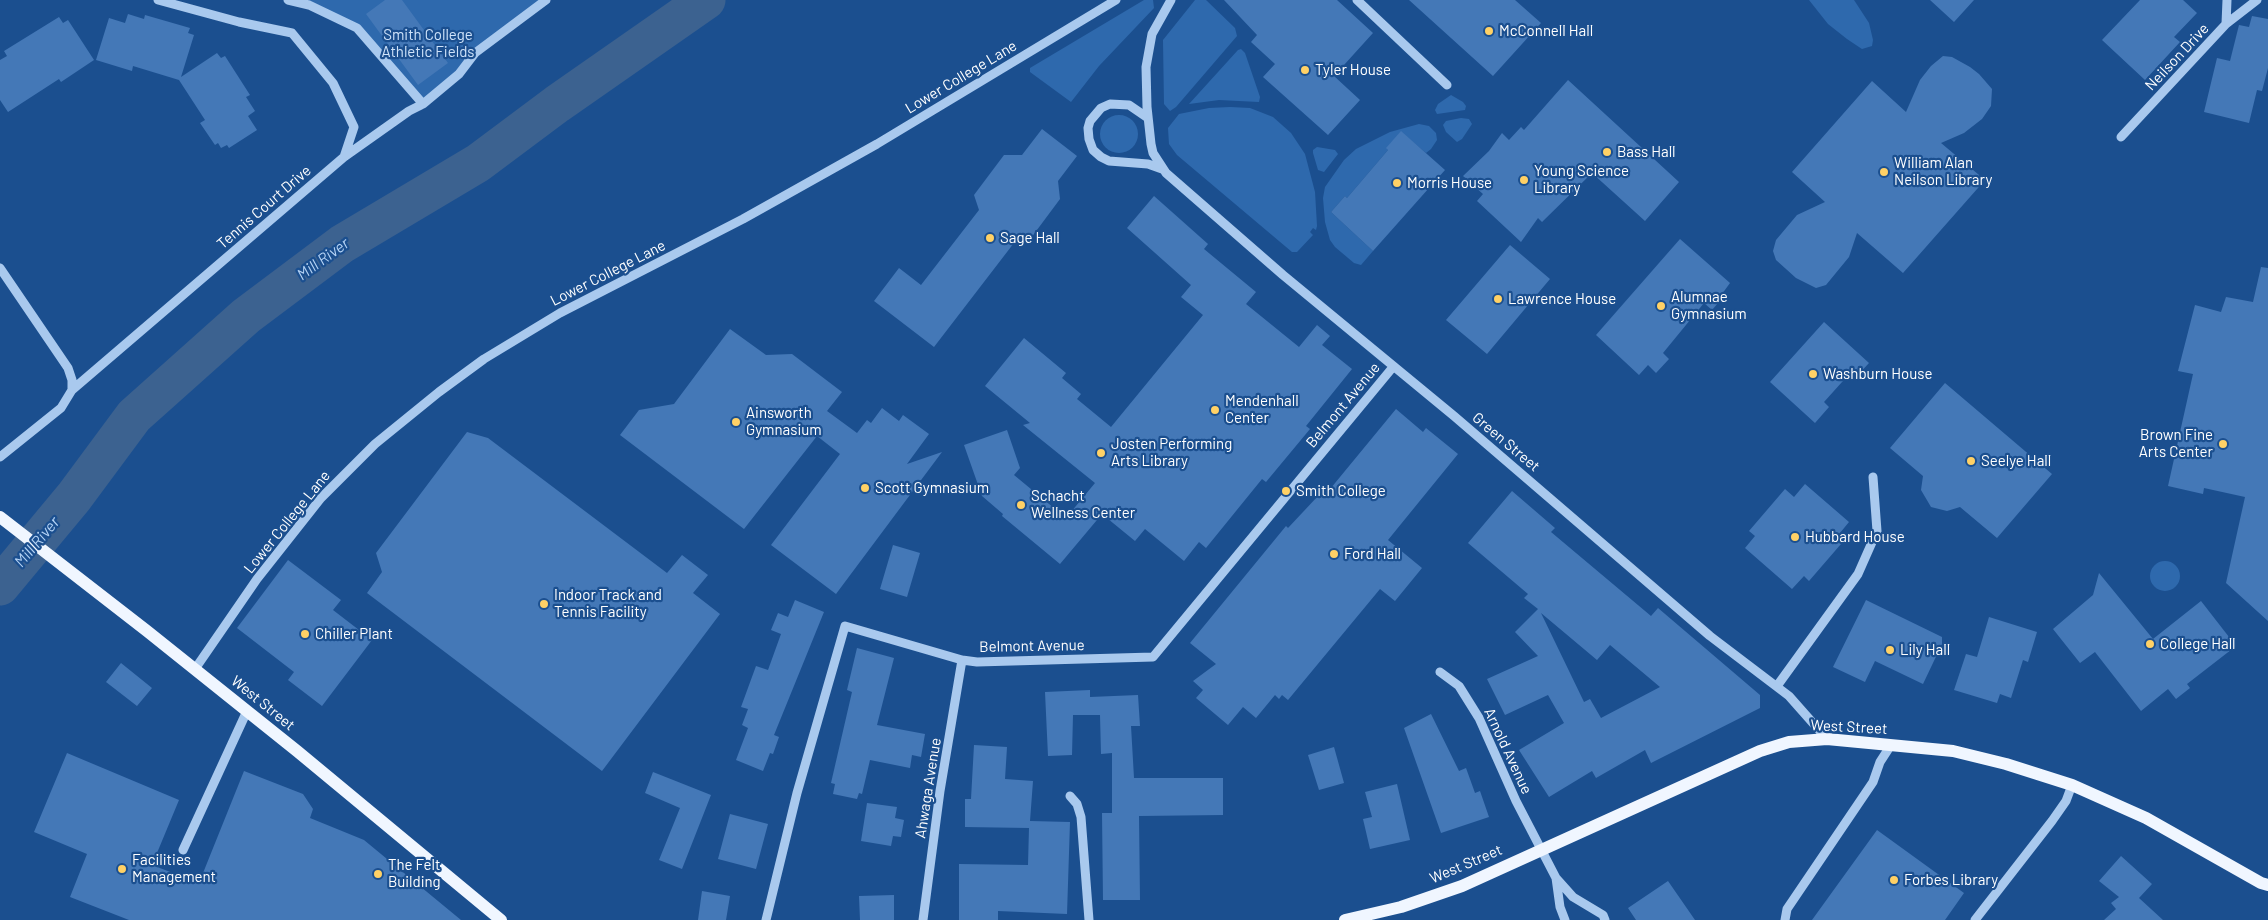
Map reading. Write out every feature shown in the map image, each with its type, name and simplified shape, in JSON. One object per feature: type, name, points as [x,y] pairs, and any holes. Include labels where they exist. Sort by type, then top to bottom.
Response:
[{"type":"main road","name":"West Street","points":[[0,517],[195,669],[501,920]]},
{"type":"main road","name":"West Street","points":[[1346,920],[1401,907],[1462,886],[1540,849],[1760,751],[1789,742],[1827,739],[1953,751],[2006,764],[2072,785],[2146,818],[2261,883],[2268,885]]},
{"type":"street","points":[[158,0],[239,22],[292,33],[333,83],[354,126],[344,157]]},
{"type":"street","points":[[288,0],[309,5],[357,28],[423,104]]},
{"type":"street","name":"Tennis Court Drive","points":[[0,457],[61,408],[72,390],[344,157],[409,111],[423,104],[459,74],[475,53],[546,0]]},
{"type":"street","name":"Lower College Lane","points":[[195,669],[257,579],[321,498],[375,444],[439,392],[484,360],[560,313],[742,219],[877,144],[1116,0]]},
{"type":"street","name":"Green Street","points":[[1171,0],[1156,24],[1149,42],[1146,67],[1148,118],[1153,153],[1163,169],[1283,275],[1540,489],[1710,636],[1789,696],[1827,739]]},
{"type":"street","points":[[1358,0],[1448,85]]},
{"type":"street","points":[[2226,24],[2227,0]]},
{"type":"street","name":"Neilson Drive","points":[[2120,137],[2226,24],[2257,0]]},
{"type":"street","name":"Green Street","points":[[1148,118],[1129,105],[1110,104],[1102,108],[1090,121],[1088,139],[1094,150],[1101,157],[1109,160],[1148,164],[1163,169]]},
{"type":"street","points":[[0,268],[68,368],[72,380],[72,390]]},
{"type":"street","name":"Belmont Avenue","points":[[766,920],[797,793],[846,626],[962,660],[977,662],[1153,657],[1393,366]]},
{"type":"street","points":[[1777,686],[1806,649],[1862,566],[1877,531],[1873,477]]},
{"type":"street","name":"Ahwaga Avenue","points":[[923,920],[940,791],[962,660]]},
{"type":"street","name":"Arnold Avenue","points":[[1440,672],[1459,686],[1478,718],[1540,849],[1556,878]]},
{"type":"street","points":[[183,850],[247,711]]},
{"type":"street","points":[[1785,920],[1787,909],[1873,782],[1880,762],[1891,745]]},
{"type":"street","points":[[1975,920],[1999,887],[2024,859],[2066,801],[2072,785]]},
{"type":"street","points":[[1070,796],[1077,804],[1081,817],[1089,920]]},
{"type":"street","points":[[1556,878],[1560,907],[1565,920]]},
{"type":"street","points":[[1556,878],[1573,896],[1603,916],[1604,920]]},
{"type":"green space","name":"Smith College Athletic Fields","points":[[288,0],[546,0],[475,53],[423,104],[357,28]]},
{"type":"green space","points":[[1144,0],[1153,0],[1154,8],[1099,66],[1071,102],[1030,72],[1030,68]]},
{"type":"green space","points":[[1195,0],[1206,0],[1235,28],[1237,36],[1176,107],[1170,111],[1164,104],[1163,40]]},
{"type":"green space","points":[[1809,0],[1854,0],[1869,23],[1873,40],[1872,46],[1862,49],[1847,39],[1828,24]]},
{"type":"green space","points":[[1241,49],[1245,53],[1260,97],[1259,102],[1219,100],[1189,104],[1238,50]]},
{"type":"green space","points":[[1451,95],[1463,102],[1466,106],[1465,110],[1437,114],[1435,110],[1438,104]]},
{"type":"green space","points":[[1209,108],[1250,108],[1273,117],[1291,133],[1305,154],[1315,192],[1317,226],[1316,230],[1313,228],[1310,232],[1313,235],[1297,252],[1292,252],[1177,155],[1169,144],[1168,128],[1179,114]]},
{"type":"green space","points":[[1119,115],[1132,121],[1138,134],[1132,147],[1119,153],[1106,147],[1100,134],[1106,121]]},
{"type":"green space","points":[[1461,118],[1469,119],[1472,124],[1462,139],[1457,142],[1446,132],[1443,125],[1446,121]]},
{"type":"green space","points":[[1419,124],[1429,126],[1436,133],[1437,140],[1431,149],[1426,153],[1401,132],[1347,198],[1345,196],[1331,212],[1373,251],[1361,265],[1354,263],[1335,247],[1330,240],[1325,222],[1323,198],[1325,187],[1344,160],[1356,149],[1390,132]]},
{"type":"green space","points":[[1317,147],[1335,150],[1338,154],[1324,172],[1318,170],[1313,153],[1313,150]]},
{"type":"green space","points":[[2165,561],[2171,562],[2179,570],[2179,582],[2171,590],[2165,591],[2159,590],[2151,582],[2150,576],[2151,570],[2159,562]]},
{"type":"building","points":[[385,0],[402,0],[448,63],[418,85],[366,14]]},
{"type":"building","name":"Tyler House","points":[[1224,0],[1337,0],[1373,33],[1334,76],[1360,100],[1328,135],[1263,77],[1275,64],[1251,42],[1257,35]]},
{"type":"building","name":"McConnell Hall","points":[[1409,0],[1515,0],[1541,23],[1493,76]]},
{"type":"building","points":[[1930,0],[1974,0],[1954,22]]},
{"type":"building","points":[[2140,0],[2183,0],[2197,13],[2174,37],[2180,42],[2145,80],[2102,40]]},
{"type":"building","points":[[128,14],[144,19],[145,15],[190,28],[188,33],[194,35],[181,77],[217,53],[221,58],[225,56],[250,95],[246,97],[255,111],[248,116],[257,130],[229,148],[227,145],[221,148],[218,143],[215,145],[200,123],[205,120],[179,80],[133,66],[132,71],[96,60],[109,18],[125,23]]},
{"type":"building","points":[[2252,16],[2268,19],[2268,68],[2262,91],[2257,90],[2249,123],[2204,112],[2217,58],[2230,61],[2239,25],[2249,27]]},
{"type":"building","points":[[59,17],[63,23],[68,20],[94,60],[61,82],[59,79],[8,112],[0,100],[0,60],[7,56],[4,51]]},
{"type":"building","name":"William Alan Neilson Library","points":[[1943,56],[1952,57],[1970,67],[1992,89],[1991,106],[1982,119],[1964,133],[1941,143],[1985,180],[1903,273],[1857,233],[1849,257],[1826,285],[1816,288],[1796,278],[1776,260],[1773,251],[1776,240],[1797,215],[1825,202],[1792,172],[1872,81],[1906,112],[1920,80],[1931,66]]},
{"type":"building","points":[[1568,80],[1679,182],[1645,221],[1592,173],[1542,222],[1538,218],[1521,242],[1477,201],[1483,194],[1463,176],[1489,151],[1502,133],[1509,140],[1521,127],[1524,130]]},
{"type":"building","name":"Sage Hall","points":[[1042,129],[1077,156],[1058,181],[1060,199],[1031,238],[1017,239],[934,347],[874,301],[899,268],[921,285],[979,210],[974,195],[1004,155],[1022,155]]},
{"type":"building","name":"Morris House","points":[[1401,131],[1445,170],[1373,251],[1331,212],[1345,196],[1347,198],[1388,150],[1386,148]]},
{"type":"building","name":"Mendenhall Center","points":[[1154,196],[1208,244],[1204,249],[1256,292],[1246,304],[1299,347],[1317,325],[1330,336],[1322,345],[1352,369],[1306,426],[1310,429],[1266,482],[1262,479],[1206,548],[1199,542],[1184,561],[1145,529],[1135,541],[1102,514],[1060,564],[1002,516],[1003,514],[982,496],[964,445],[1007,430],[1020,468],[1014,475],[1066,518],[1095,483],[1023,425],[1030,423],[985,386],[1024,338],[1066,373],[1062,378],[1081,394],[1077,399],[1111,427],[1203,315],[1181,297],[1191,285],[1127,228]]},
{"type":"building","name":"Alumnae Gymnasium","points":[[1680,239],[1730,283],[1722,294],[1724,296],[1712,310],[1704,303],[1663,353],[1669,359],[1656,373],[1648,365],[1639,375],[1596,335]]},
{"type":"building","name":"Lawrence House","points":[[1510,245],[1550,279],[1487,354],[1446,320]]},
{"type":"building","name":"Brown Fine Arts Center","points":[[2261,267],[2268,268],[2268,621],[2226,583],[2245,497],[2204,488],[2203,494],[2168,486],[2193,374],[2178,371],[2195,305],[2221,312],[2226,297],[2253,302]]},
{"type":"building","name":"Washburn House","points":[[1824,322],[1869,363],[1856,377],[1851,372],[1824,402],[1829,407],[1815,423],[1770,382]]},
{"type":"building","name":"Ainsworth Gymnasium","points":[[730,329],[766,355],[792,354],[842,392],[827,411],[857,433],[867,420],[871,423],[882,408],[899,421],[903,415],[929,434],[907,464],[942,452],[836,594],[771,545],[840,454],[817,436],[744,529],[620,435],[639,410],[674,404]]},
{"type":"building","name":"Seelye Hall","points":[[1945,383],[2052,474],[1997,538],[1960,507],[1947,511],[1931,507],[1921,490],[1923,476],[1890,448]]},
{"type":"building","name":"Ford Hall","points":[[1396,409],[1423,432],[1426,428],[1458,454],[1388,540],[1422,568],[1395,601],[1380,589],[1288,700],[1282,695],[1279,699],[1275,695],[1256,718],[1243,707],[1228,725],[1196,698],[1203,690],[1193,681],[1216,664],[1190,643],[1286,526],[1288,528],[1318,496],[1320,498],[1324,493],[1326,494]]},
{"type":"building","name":"Indoor Track and Tennis Facility","points":[[467,432],[488,438],[667,573],[682,555],[708,575],[693,593],[720,614],[602,771],[367,593],[382,572],[376,553]]},
{"type":"building","name":"Hubbard House","points":[[1805,484],[1849,522],[1835,539],[1841,544],[1809,581],[1804,576],[1792,589],[1745,548],[1755,536],[1749,531],[1785,489],[1794,497]]},
{"type":"building","points":[[1512,491],[1555,528],[1551,532],[1651,616],[1658,608],[1760,695],[1760,708],[1651,763],[1645,750],[1596,778],[1592,771],[1549,797],[1519,750],[1564,723],[1548,695],[1505,715],[1487,679],[1538,656],[1515,632],[1538,609],[1524,598],[1528,594],[1468,543]],"holes":[[[1541,613],[1597,660],[1610,645],[1660,687],[1601,718],[1590,699],[1584,702]]]},
{"type":"building","points":[[893,545],[920,553],[907,597],[880,589]]},
{"type":"building","name":"Chiller Plant","points":[[288,560],[341,600],[333,610],[372,640],[322,706],[288,680],[294,672],[237,628]]},
{"type":"building","name":"College Hall","points":[[2099,573],[2153,639],[2201,601],[2236,646],[2187,684],[2190,688],[2176,699],[2168,689],[2141,711],[2095,652],[2080,663],[2053,629],[2093,595]]},
{"type":"building","points":[[795,600],[824,612],[774,735],[779,737],[773,754],[770,753],[763,771],[736,760],[748,728],[742,725],[748,709],[741,707],[756,666],[768,670],[781,634],[771,630],[778,613],[788,617]]},
{"type":"building","name":"Lily Hall","points":[[1866,600],[1942,637],[1942,644],[1923,684],[1875,661],[1865,682],[1833,667]]},
{"type":"building","points":[[1989,617],[2037,632],[2028,662],[2023,660],[2011,698],[2000,694],[1997,703],[1954,690],[1966,654],[1977,657]]},
{"type":"building","points":[[857,648],[894,658],[877,725],[925,734],[921,757],[912,755],[910,768],[870,760],[862,794],[859,793],[857,799],[833,794],[835,784],[831,783],[852,692],[847,690]]},
{"type":"building","points":[[121,663],[152,688],[137,706],[106,682]]},
{"type":"building","points":[[1090,690],[1090,697],[1138,695],[1140,726],[1131,726],[1134,778],[1223,778],[1223,815],[1139,816],[1140,900],[1103,900],[1102,813],[1112,813],[1112,753],[1101,754],[1100,715],[1073,715],[1072,755],[1048,756],[1045,692]]},
{"type":"building","points":[[1431,714],[1459,771],[1466,768],[1475,793],[1480,791],[1489,817],[1441,833],[1404,728]]},
{"type":"building","points":[[974,745],[1007,747],[1005,779],[1033,781],[1030,821],[1070,822],[1067,914],[998,911],[998,920],[959,920],[959,864],[1028,865],[1029,828],[965,827],[965,799],[971,799]]},
{"type":"building","points":[[1334,747],[1344,783],[1319,790],[1308,755]]},
{"type":"building","points":[[67,753],[179,800],[152,865],[199,883],[244,771],[303,794],[313,809],[310,818],[364,840],[461,920],[129,920],[70,897],[87,854],[34,832]]},
{"type":"building","points":[[653,772],[711,795],[682,869],[659,860],[680,808],[645,793]]},
{"type":"building","points":[[1397,784],[1410,840],[1370,849],[1363,819],[1372,817],[1365,792]]},
{"type":"building","points":[[867,803],[897,807],[895,818],[904,820],[901,837],[893,836],[891,846],[861,841]]},
{"type":"building","points":[[730,814],[768,824],[756,869],[718,859]]},
{"type":"building","name":"Forbes Library","points":[[1877,830],[1964,893],[1945,920],[1812,920]]},
{"type":"building","points":[[2121,856],[2152,884],[2139,898],[2163,920],[2104,920],[2116,909],[2111,903],[2119,897],[2099,881]]},
{"type":"building","points":[[1668,881],[1695,920],[1636,920],[1628,908]]},
{"type":"building","points":[[702,891],[730,896],[726,920],[698,920]]},
{"type":"building","points":[[894,895],[894,920],[860,920],[859,896]]},
{"type":"waterway","name":"Mill River","points":[[0,586],[74,497],[134,416],[246,316],[342,244],[478,163],[557,104],[706,0]]},
{"type":"place","name":"McConnell Hall","points":[[1489,31]]},
{"type":"place","name":"Tyler House","points":[[1305,70]]},
{"type":"place","name":"Bass Hall","points":[[1607,152]]},
{"type":"place","name":"William Alan Neilson Library","points":[[1884,172]]},
{"type":"place","name":"Young Science Library","points":[[1524,180]]},
{"type":"place","name":"Morris House","points":[[1397,183]]},
{"type":"place","name":"Sage Hall","points":[[990,238]]},
{"type":"place","name":"Lawrence House","points":[[1498,299]]},
{"type":"place","name":"Alumnae Gymnasium","points":[[1661,306]]},
{"type":"place","name":"Washburn House","points":[[1813,374]]},
{"type":"place","name":"Mendenhall Center","points":[[1215,410]]},
{"type":"place","name":"Ainsworth Gymnasium","points":[[736,422]]},
{"type":"place","name":"Brown Fine Arts Center","points":[[2223,444]]},
{"type":"place","name":"Josten Performing Arts Library","points":[[1101,453]]},
{"type":"place","name":"Seelye Hall","points":[[1971,461]]},
{"type":"place","name":"Scott Gymnasium","points":[[865,488]]},
{"type":"place","name":"Smith College","points":[[1286,491]]},
{"type":"place","name":"Schacht Wellness Center","points":[[1021,505]]},
{"type":"place","name":"Hubbard House","points":[[1795,537]]},
{"type":"place","name":"Ford Hall","points":[[1334,554]]},
{"type":"place","name":"Indoor Track and Tennis Facility","points":[[544,604]]},
{"type":"place","name":"Chiller Plant","points":[[305,634]]},
{"type":"place","name":"College Hall","points":[[2150,644]]},
{"type":"place","name":"Lily Hall","points":[[1890,650]]},
{"type":"place","name":"Facilities Management","points":[[122,869]]},
{"type":"place","name":"The Felt Building","points":[[378,874]]},
{"type":"place","name":"Forbes Library","points":[[1894,880]]}]
